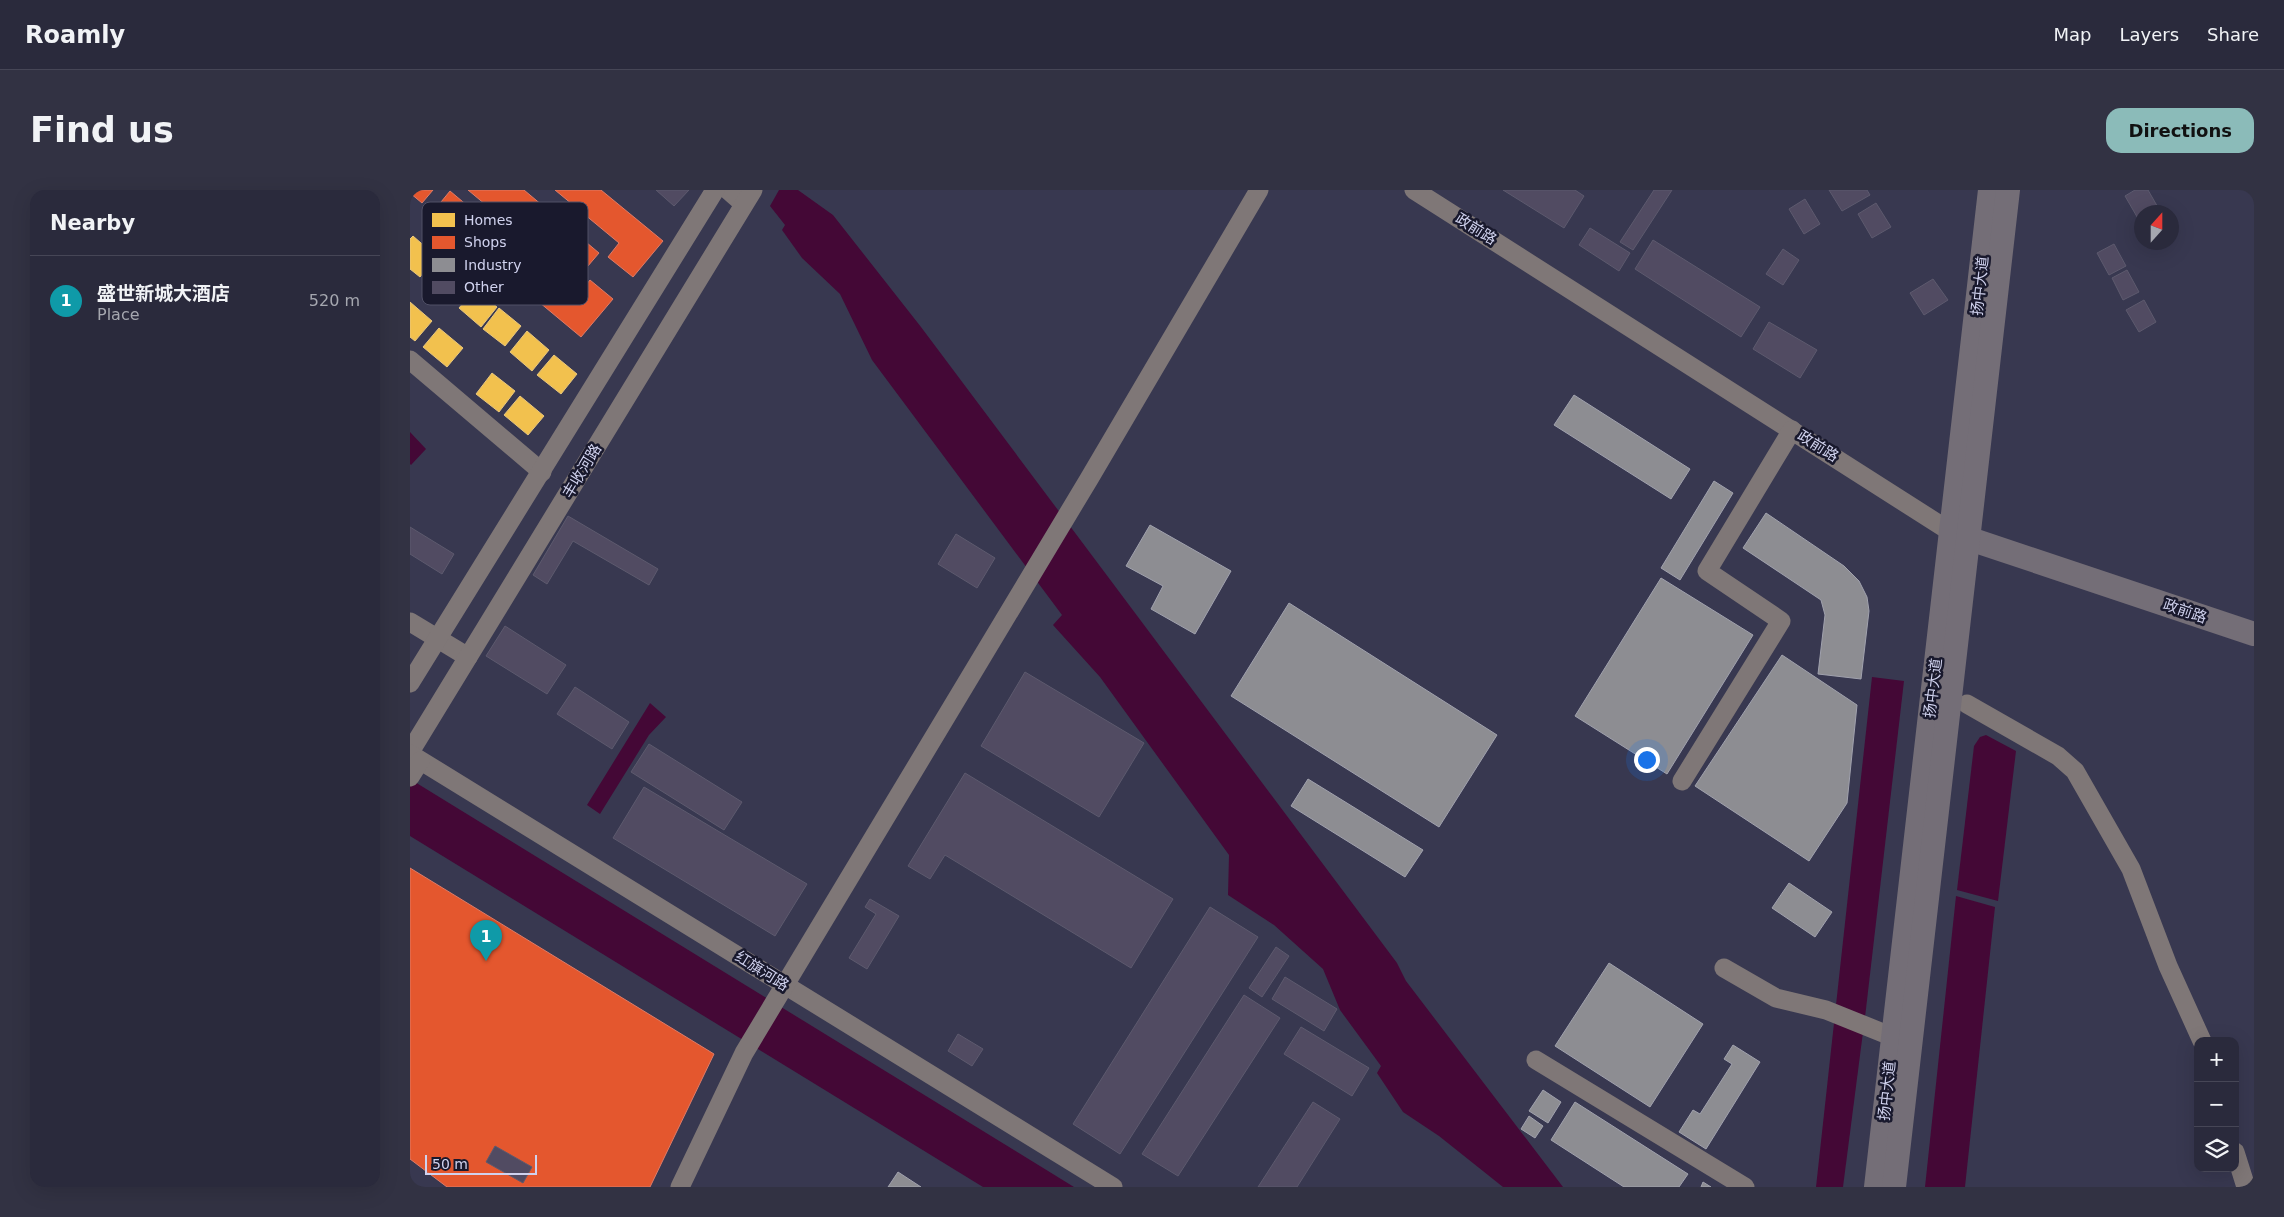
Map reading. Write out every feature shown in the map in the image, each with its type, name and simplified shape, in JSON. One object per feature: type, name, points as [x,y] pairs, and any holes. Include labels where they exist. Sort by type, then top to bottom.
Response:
[{"type":"main road","name":"扬中大道","points":[[1894,1187],[1959,535],[1990,190]]},
{"type":"main road","name":"扬中大道","points":[[1876,1187],[1893,1037],[1959,535],[2008,190]]},
{"type":"main road","name":"政前路","points":[[1959,535],[2254,634]]},
{"type":"street","points":[[410,683],[715,190]]},
{"type":"street","points":[[728,190],[749,197]]},
{"type":"street","points":[[680,1187],[744,1053],[1084,488],[1259,190]]},
{"type":"street","name":"政前路","points":[[1414,190],[1959,535]]},
{"type":"street","name":"丰收河路","points":[[413,763],[468,657],[749,197]]},
{"type":"street","points":[[645,305],[672,322]]},
{"type":"street","points":[[410,360],[542,472]]},
{"type":"street","points":[[1682,781],[1781,621],[1706,571],[1792,430]]},
{"type":"street","points":[[410,622],[468,657]]},
{"type":"street","points":[[1967,704],[2058,756],[2074,771],[2131,869],[2168,966],[2200,1037]]},
{"type":"street","name":"红旗河路","points":[[413,763],[783,989],[1113,1187]]},
{"type":"street","points":[[1724,968],[1776,998],[1826,1010],[1893,1037]]},
{"type":"street","points":[[1536,1060],[1745,1187]]},
{"type":"street","points":[[2239,1165],[2246,1187]]},
{"type":"shaded area","points":[[779,190],[798,190],[833,215],[921,327],[1397,963],[1406,981],[1563,1187],[1503,1187],[1439,1136],[1403,1112],[1377,1073],[1381,1066],[1340,1010],[1323,969],[1274,925],[1228,895],[1229,855],[1100,677],[1053,625],[1062,615],[872,360],[840,294],[802,258],[782,230],[785,225],[770,206]]},
{"type":"shaded area","points":[[410,432],[426,449],[411,465],[410,464]]},
{"type":"shaded area","points":[[1872,677],[1904,681],[1866,1009],[1843,1187],[1816,1187]]},
{"type":"shaded area","points":[[650,703],[666,717],[649,735],[600,814],[587,805]]},
{"type":"shaded area","points":[[1986,735],[2016,751],[1998,901],[1957,890],[1974,746],[1980,737]]},
{"type":"shaded area","points":[[410,779],[1074,1187],[983,1187],[410,836]]},
{"type":"shaded area","points":[[1956,896],[1995,907],[1965,1187],[1925,1187]]},
{"type":"building: Homes","points":[[413,236],[422,244],[422,275],[420,277],[410,269],[410,239]]},
{"type":"building: Homes","points":[[410,302],[432,321],[415,341],[410,337]]},
{"type":"building: Homes","points":[[462,305],[495,305],[497,307],[481,327],[459,308]]},
{"type":"building: Homes","points":[[499,308],[521,326],[505,346],[483,329]]},
{"type":"building: Homes","points":[[439,328],[463,348],[447,367],[423,347]]},
{"type":"building: Homes","points":[[527,331],[549,350],[532,371],[510,352]]},
{"type":"building: Homes","points":[[554,355],[577,374],[561,394],[537,375]]},
{"type":"building: Homes","points":[[492,373],[515,391],[499,412],[476,394]]},
{"type":"building: Homes","points":[[520,396],[544,416],[528,435],[504,415]]},
{"type":"building: Shops","points":[[410,190],[433,190],[422,203],[410,193]]},
{"type":"building: Shops","points":[[468,190],[524,190],[538,202],[482,202]]},
{"type":"building: Shops","points":[[555,190],[601,190],[663,241],[633,277],[608,257],[619,243],[588,217],[588,202],[569,202]]},
{"type":"building: Shops","points":[[450,191],[463,202],[441,202]]},
{"type":"building: Shops","points":[[588,244],[599,253],[588,266]]},
{"type":"building: Shops","points":[[590,280],[613,299],[581,337],[543,305],[588,305],[588,282]]},
{"type":"building: Shops","points":[[410,868],[714,1054],[650,1187],[447,1187],[410,1159]]},
{"type":"building: Industry","points":[[1574,395],[1690,469],[1671,499],[1554,425]]},
{"type":"building: Industry","points":[[1714,481],[1733,493],[1680,580],[1661,568]]},
{"type":"building: Industry","points":[[1766,513],[1844,566],[1859,581],[1867,597],[1869,611],[1861,679],[1818,674],[1825,615],[1821,600],[1743,548]]},
{"type":"building: Industry","points":[[1150,525],[1231,571],[1195,634],[1151,609],[1163,586],[1126,566]]},
{"type":"building: Industry","points":[[1661,578],[1753,635],[1667,774],[1575,716]]},
{"type":"building: Industry","points":[[1289,603],[1497,735],[1439,827],[1231,696]]},
{"type":"building: Industry","points":[[1782,655],[1857,705],[1847,803],[1809,861],[1695,786]]},
{"type":"building: Industry","points":[[1308,779],[1423,850],[1405,877],[1291,806]]},
{"type":"building: Industry","points":[[1789,883],[1832,912],[1815,937],[1772,908]]},
{"type":"building: Industry","points":[[1609,963],[1703,1024],[1650,1107],[1555,1046]]},
{"type":"building: Industry","points":[[1733,1045],[1760,1062],[1706,1149],[1679,1132],[1693,1110],[1700,1114],[1732,1064],[1724,1059]]},
{"type":"building: Industry","points":[[1543,1090],[1561,1102],[1548,1123],[1529,1111]]},
{"type":"building: Industry","points":[[1575,1102],[1688,1174],[1679,1187],[1624,1187],[1551,1140]]},
{"type":"building: Industry","points":[[1529,1116],[1543,1126],[1535,1138],[1521,1129]]},
{"type":"building: Industry","points":[[898,1172],[921,1187],[888,1187]]},
{"type":"building: Industry","points":[[1703,1182],[1711,1187],[1701,1187]]},
{"type":"building: Other","points":[[656,190],[689,190],[674,206]]},
{"type":"building: Other","points":[[1503,190],[1575,190],[1584,196],[1564,228]]},
{"type":"building: Other","points":[[1654,190],[1672,190],[1633,250],[1620,242]]},
{"type":"building: Other","points":[[1829,190],[1867,190],[1870,195],[1842,211]]},
{"type":"building: Other","points":[[2135,190],[2148,190],[2157,205],[2134,205],[2134,212],[2125,196]]},
{"type":"building: Other","points":[[1805,199],[1820,224],[1804,234],[1789,209]]},
{"type":"building: Other","points":[[1876,203],[1891,227],[1872,238],[1858,214]]},
{"type":"building: Other","points":[[1590,228],[1630,253],[1619,271],[1579,245]]},
{"type":"building: Other","points":[[1653,240],[1760,307],[1741,337],[1635,269]]},
{"type":"building: Other","points":[[2114,244],[2126,266],[2109,275],[2097,253]]},
{"type":"building: Other","points":[[1783,249],[1799,260],[1783,285],[1766,274]]},
{"type":"building: Other","points":[[2127,270],[2139,292],[2123,300],[2112,278]]},
{"type":"building: Other","points":[[1933,279],[1948,300],[1924,315],[1910,293]]},
{"type":"building: Other","points":[[2144,300],[2156,322],[2139,332],[2126,310]]},
{"type":"building: Other","points":[[1769,322],[1817,350],[1800,378],[1753,349]]},
{"type":"building: Other","points":[[568,516],[658,569],[649,585],[573,541],[547,584],[533,575]]},
{"type":"building: Other","points":[[410,527],[454,554],[442,574],[410,554]]},
{"type":"building: Other","points":[[956,534],[995,558],[977,588],[938,564]]},
{"type":"building: Other","points":[[505,626],[566,665],[547,694],[486,656]]},
{"type":"building: Other","points":[[1025,672],[1144,743],[1099,817],[981,746]]},
{"type":"building: Other","points":[[575,687],[629,722],[612,749],[557,714]]},
{"type":"building: Other","points":[[649,744],[742,802],[724,830],[631,772]]},
{"type":"building: Other","points":[[965,773],[1173,899],[1131,968],[945,855],[930,879],[908,866]]},
{"type":"building: Other","points":[[644,787],[807,884],[775,936],[613,838]]},
{"type":"building: Other","points":[[870,899],[899,916],[867,969],[849,958],[876,914],[865,907]]},
{"type":"building: Other","points":[[1210,907],[1258,937],[1120,1154],[1073,1124]]},
{"type":"building: Other","points":[[1276,947],[1289,956],[1262,997],[1249,988]]},
{"type":"building: Other","points":[[1285,977],[1337,1009],[1324,1031],[1272,999]]},
{"type":"building: Other","points":[[1244,995],[1280,1018],[1178,1176],[1142,1154]]},
{"type":"building: Other","points":[[1301,1027],[1369,1068],[1352,1096],[1284,1054]]},
{"type":"building: Other","points":[[958,1034],[983,1049],[972,1066],[948,1051]]},
{"type":"building: Other","points":[[1313,1102],[1340,1119],[1297,1187],[1258,1187]]},
{"type":"building: Other","points":[[495,1146],[532,1167],[523,1183],[486,1162]]},
{"type":"place","name":"盛世新城大酒店","points":[[486,961]]}]
